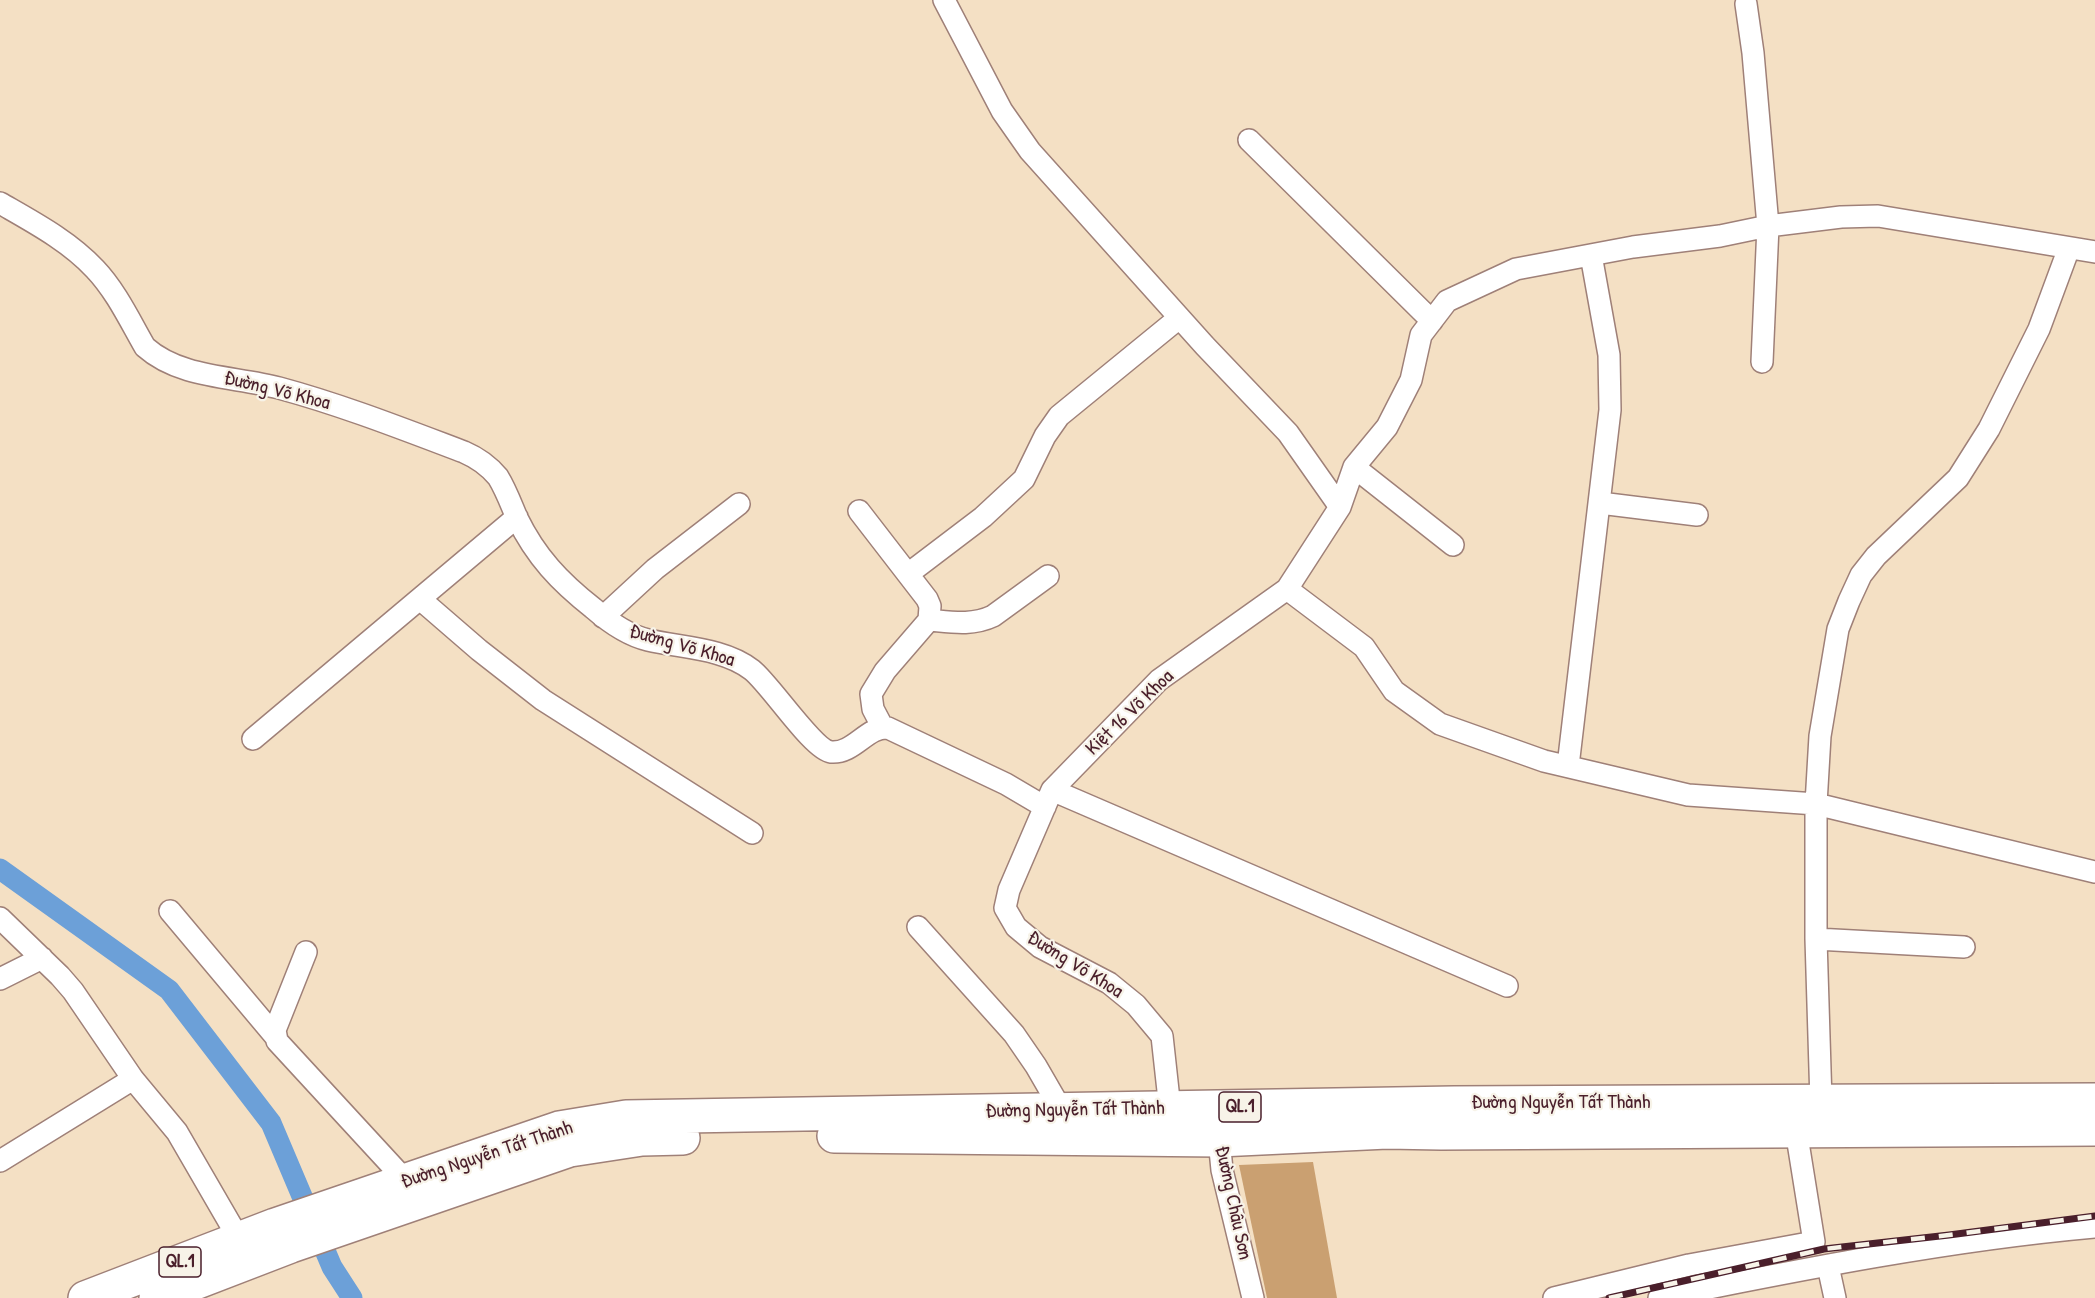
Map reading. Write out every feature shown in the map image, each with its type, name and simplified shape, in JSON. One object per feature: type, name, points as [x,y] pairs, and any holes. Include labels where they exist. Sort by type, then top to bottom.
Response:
[{"type":"main road","name":"Đường Nguyễn Tất Thành","points":[[156,1298],[283,1236],[559,1128],[626,1117],[1455,1103],[2095,1100]]},
{"type":"main road","name":"Đường Nguyễn Tất Thành","points":[[402,1191],[570,1150],[642,1139],[831,1136],[1219,1140],[1387,1132],[2095,1129]]},
{"type":"main road","name":"Đường Nguyễn Tất Thành","points":[[85,1298],[238,1239],[283,1236]]},
{"type":"street","points":[[944,0],[1002,111],[1030,151],[1171,324],[1288,433],[1340,507]]},
{"type":"street","points":[[1746,4],[1753,53],[1768,226],[1762,362]]},
{"type":"street","points":[[1249,140],[1432,321]]},
{"type":"street","name":"Đường Võ Khoa","points":[[0,203],[84,257],[106,282],[145,347],[154,354],[199,372],[277,387],[325,401],[464,452],[491,468],[547,567],[603,617],[632,635],[716,653],[741,662],[765,681],[801,727],[824,750],[832,752],[848,749],[883,728]]},
{"type":"street","points":[[2095,252],[1878,216],[1841,217],[1633,247],[1516,269],[1448,301],[1421,335],[1412,380],[1402,399],[1387,427],[1354,467],[1340,507],[1287,589],[1364,647],[1394,691],[1440,724],[1544,761],[1688,795],[1816,804],[2095,872]]},
{"type":"street","points":[[1821,1102],[1816,939],[1816,804],[1820,736],[1838,629],[1861,575],[1876,556],[1951,486],[1989,429],[2039,329],[2069,248]]},
{"type":"street","points":[[1568,766],[1610,410],[1609,355],[1591,255]]},
{"type":"street","points":[[908,574],[983,517],[1024,479],[1052,425],[1072,404],[1171,324]]},
{"type":"street","points":[[1354,467],[1453,545]]},
{"type":"street","points":[[1600,503],[1697,515]]},
{"type":"street","points":[[603,617],[655,569],[738,504]]},
{"type":"street","points":[[859,511],[927,598],[930,606],[929,620],[885,671],[872,694],[873,709],[883,728],[898,732],[1006,784],[1048,798],[1507,986]]},
{"type":"street","points":[[253,739],[517,517]]},
{"type":"street","points":[[929,620],[974,623],[984,620],[993,616],[1048,576]]},
{"type":"street","name":"Kiệt 16 Võ Khoa","points":[[1048,798],[1159,680],[1287,589]]},
{"type":"street","points":[[420,599],[479,650],[543,700],[752,833]]},
{"type":"street","name":"Đường Võ Khoa","points":[[1048,798],[1009,890],[1005,908],[1016,927],[1040,947],[1109,983],[1136,1005],[1162,1036],[1170,1109]]},
{"type":"street","points":[[170,911],[402,1191]]},
{"type":"street","points":[[0,918],[73,991],[134,1079],[177,1132],[238,1239]]},
{"type":"street","points":[[918,927],[1014,1034],[1062,1110]]},
{"type":"street","points":[[1816,939],[1964,947]]},
{"type":"street","points":[[275,1036],[306,952]]},
{"type":"street","points":[[0,979],[42,958]]},
{"type":"street","points":[[0,1161],[134,1079]]},
{"type":"street","name":"Đường Châu Sơn","points":[[1218,1107],[1222,1170],[1253,1298]]},
{"type":"street","points":[[1554,1298],[1689,1265],[1814,1242],[1796,1130]]},
{"type":"street","points":[[1659,1298],[1730,1291],[1828,1266],[2020,1234],[2095,1227]]},
{"type":"street","points":[[1828,1266],[1835,1298]]},
{"type":"building","points":[[1313,1162],[1337,1298],[1267,1298],[1239,1165]]},
{"type":"waterway","points":[[0,869],[169,990],[271,1123],[332,1267],[352,1298]]},
{"type":"railway","points":[[1609,1298],[1824,1249],[2095,1216]]}]
